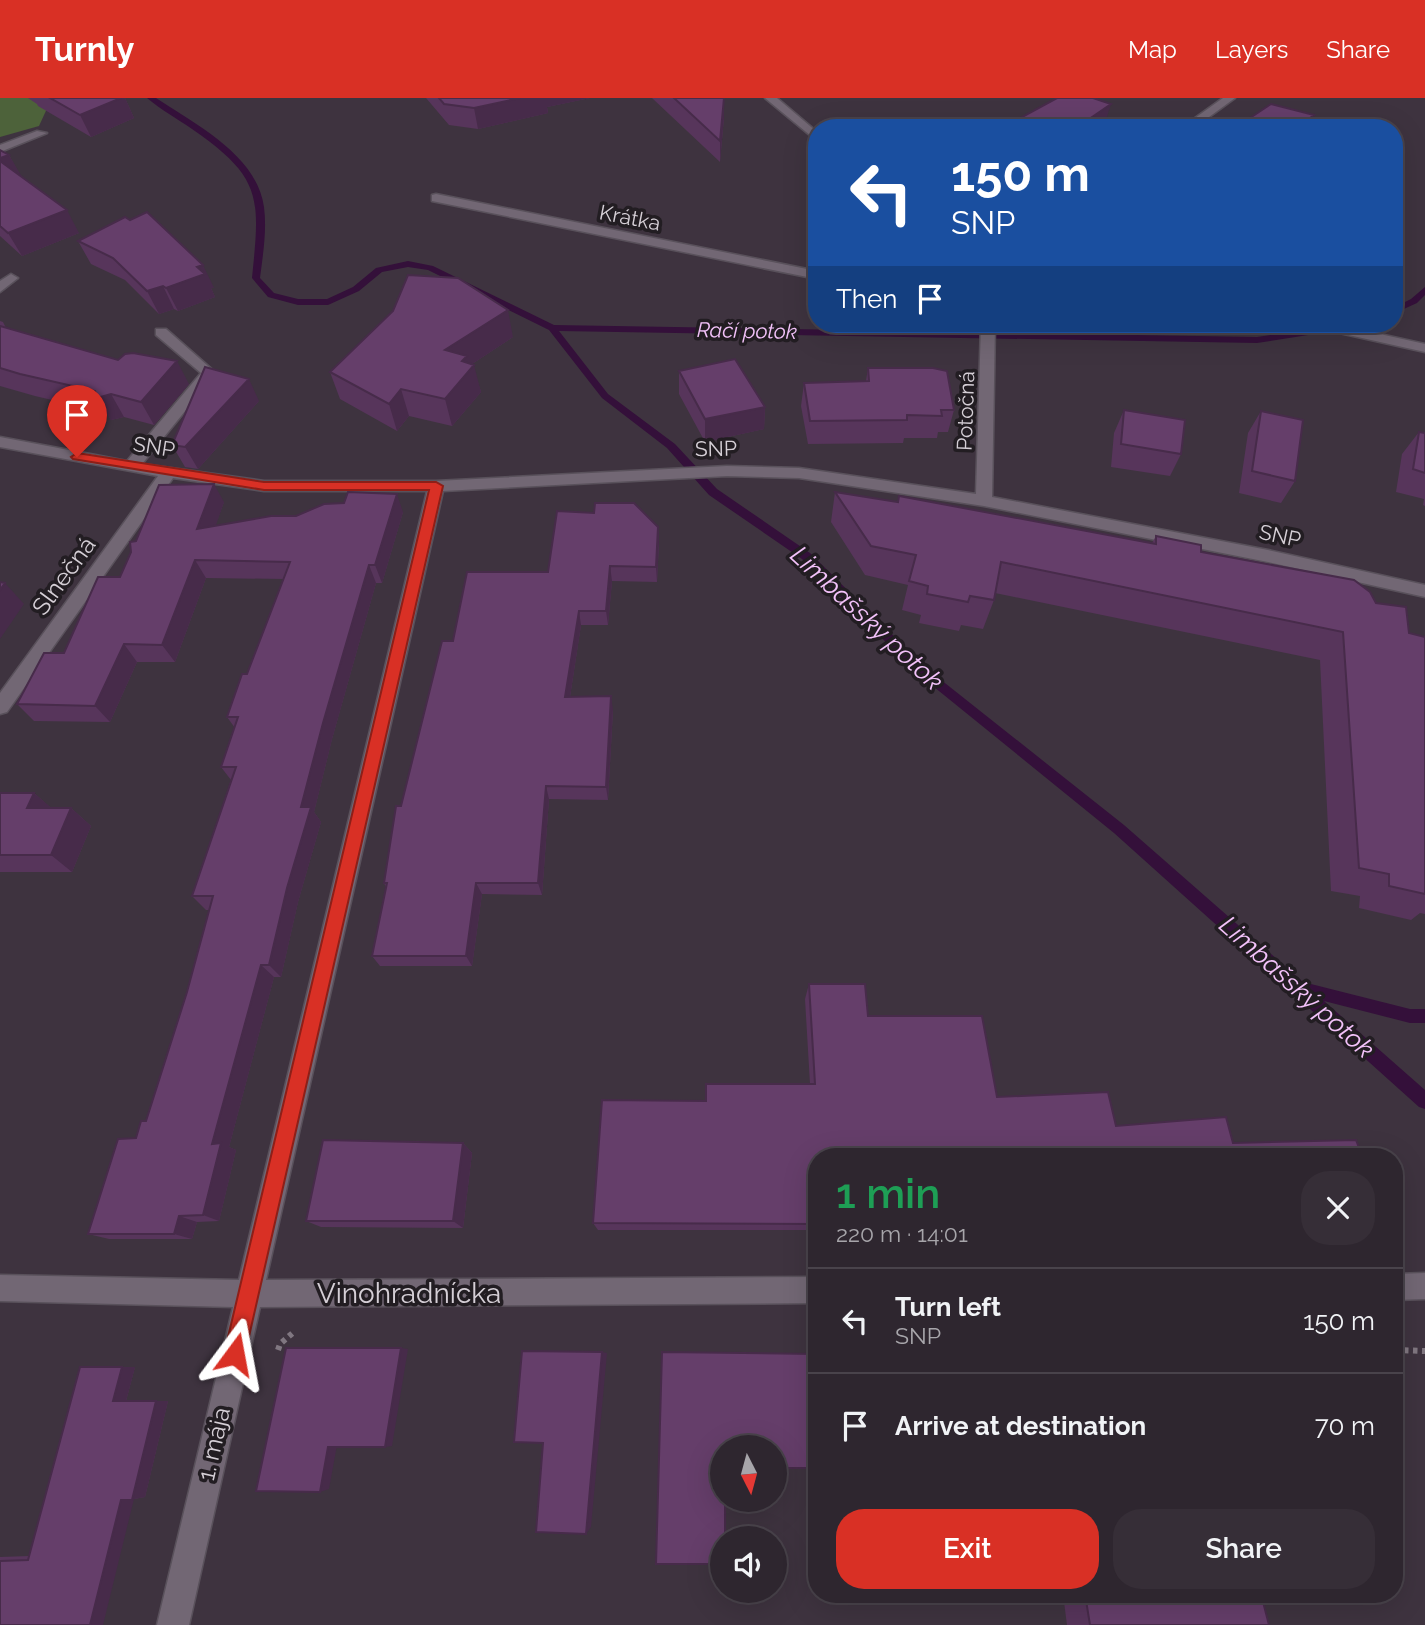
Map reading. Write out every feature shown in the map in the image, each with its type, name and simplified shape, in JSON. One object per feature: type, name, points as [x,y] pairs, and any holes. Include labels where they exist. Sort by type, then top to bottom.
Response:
[{"type":"street","points":[[770,98],[808,130]]},
{"type":"street","points":[[1199,119],[1230,98]]},
{"type":"street","points":[[0,149],[41,134]]},
{"type":"street","name":"Krátka","points":[[436,198],[808,273]]},
{"type":"street","points":[[0,288],[11,278]]},
{"type":"street","points":[[131,467],[209,373],[161,332]]},
{"type":"street","name":"Potočná","points":[[984,501],[988,333]]},
{"type":"street","points":[[1359,333],[1425,348]]},
{"type":"street","name":"SNP","points":[[0,442],[131,467],[264,486],[436,486],[727,471],[799,473],[984,501],[1268,556],[1425,591]]},
{"type":"street","name":"Slnečná","points":[[0,707],[168,473]]},
{"type":"street","name":"1. mája","points":[[173,1625],[436,486]]},
{"type":"street","points":[[1403,1287],[1425,1286]]},
{"type":"street","name":"Vinohradnícka","points":[[0,1288],[248,1294],[808,1290]]},
{"type":"path","points":[[277,1357],[280,1344],[299,1327]]},
{"type":"path","points":[[1403,1350],[1425,1350]]},
{"type":"green space","points":[[0,98],[45,98],[50,102],[39,126],[0,137]]},
{"type":"building","points":[[50,98],[121,98],[80,115]]},
{"type":"building","points":[[439,98],[520,98],[474,108],[444,104]]},
{"type":"building","points":[[674,98],[724,98],[720,141]]},
{"type":"building","points":[[1057,98],[1093,98],[1111,104],[1089,119],[1018,119]]},
{"type":"building","points":[[1271,104],[1314,115],[1309,119],[1248,119]]},
{"type":"building","points":[[0,150],[9,155],[0,158]]},
{"type":"building","points":[[0,161],[67,210],[8,233],[0,226]]},
{"type":"building","points":[[147,212],[203,265],[197,267],[205,274],[166,288],[163,286],[147,291],[113,258],[78,241],[125,217],[130,220]]},
{"type":"building","points":[[408,275],[458,278],[508,310],[445,350],[467,356],[462,361],[474,365],[445,399],[401,389],[389,404],[330,372],[393,311]]},
{"type":"building","points":[[0,326],[118,360],[125,354],[133,353],[177,361],[141,402],[111,394],[97,398],[95,391],[0,368]]},
{"type":"building","points":[[735,359],[765,407],[705,419],[679,371]]},
{"type":"building","points":[[205,367],[249,379],[185,447],[172,445]]},
{"type":"building","points":[[868,368],[933,368],[947,371],[954,410],[941,410],[942,416],[907,415],[907,420],[810,421],[804,383],[869,381]]},
{"type":"building","points":[[1124,410],[1185,420],[1181,454],[1121,444]]},
{"type":"building","points":[[1261,411],[1303,420],[1295,481],[1252,471]]},
{"type":"building","points":[[1419,432],[1425,433],[1425,473],[1413,469]]},
{"type":"building","points":[[214,484],[197,529],[271,516],[296,516],[324,504],[344,503],[348,492],[397,494],[375,565],[369,565],[323,723],[301,807],[311,807],[287,888],[269,965],[261,965],[212,1144],[221,1143],[203,1215],[179,1216],[174,1234],[88,1234],[118,1139],[136,1138],[141,1121],[146,1121],[187,992],[213,896],[192,896],[236,767],[221,767],[238,717],[227,717],[242,674],[247,674],[290,562],[195,560],[162,645],[124,644],[95,706],[17,704],[44,653],[64,653],[98,577],[120,577],[131,552],[130,542],[136,541],[159,485]]},
{"type":"building","points":[[835,492],[898,502],[899,496],[1156,544],[1156,536],[1201,545],[1201,552],[1354,580],[1370,592],[1376,603],[1406,607],[1409,633],[1425,637],[1425,894],[1389,886],[1389,874],[1359,868],[1343,632],[1001,562],[994,600],[970,596],[968,602],[927,594],[928,586],[909,581],[916,555],[871,546]]},
{"type":"building","points":[[595,503],[634,503],[658,527],[656,567],[610,566],[606,611],[579,611],[565,697],[611,696],[606,787],[546,786],[538,883],[476,883],[466,956],[372,956],[387,883],[384,883],[396,806],[401,806],[442,641],[453,641],[467,572],[548,572],[557,511],[594,513]]},
{"type":"building","points":[[0,793],[34,793],[27,808],[71,808],[51,855],[0,855]]},
{"type":"building","points":[[809,984],[865,984],[868,1016],[982,1016],[997,1097],[1108,1092],[1116,1126],[1226,1117],[1233,1143],[1356,1140],[1359,1148],[808,1148],[808,1224],[593,1223],[602,1100],[706,1101],[706,1084],[815,1084]]},
{"type":"building","points":[[323,1140],[463,1143],[453,1221],[306,1221]]},
{"type":"building","points":[[286,1348],[401,1348],[385,1447],[328,1447],[320,1492],[256,1491]]},
{"type":"building","points":[[522,1351],[602,1352],[586,1534],[536,1532],[543,1443],[514,1442]]},
{"type":"building","points":[[662,1352],[808,1354],[808,1468],[788,1468],[788,1435],[710,1435],[710,1512],[725,1512],[725,1526],[710,1526],[710,1564],[656,1564]]},
{"type":"building","points":[[80,1367],[122,1367],[113,1401],[156,1401],[132,1500],[121,1500],[90,1625],[0,1625],[0,1561],[28,1560]]},
{"type":"building","points":[[1086,1603],[1263,1603],[1269,1625],[1090,1625]]},
{"type":"waterway","name":"Limbašský potok","points":[[151,98],[228,153],[252,181],[261,216],[256,278],[271,295],[298,302],[328,302],[356,289],[379,270],[408,264],[430,268],[552,328]]},
{"type":"waterway","name":"Račí potok","points":[[1403,306],[1414,301],[1425,290]]},
{"type":"waterway","name":"Račí potok","points":[[552,328],[808,332]]},
{"type":"waterway","name":"Limbašský potok","points":[[552,328],[605,396],[671,446],[713,492],[806,556],[922,671],[1119,829],[1425,1101]]},
{"type":"waterway","name":"Račí potok","points":[[846,333],[1257,340],[1302,333]]},
{"type":"waterway","points":[[1304,989],[1410,1016],[1425,1016]]},
{"type":"route","points":[[77,457],[264,486],[436,486],[235,1354]]}]
